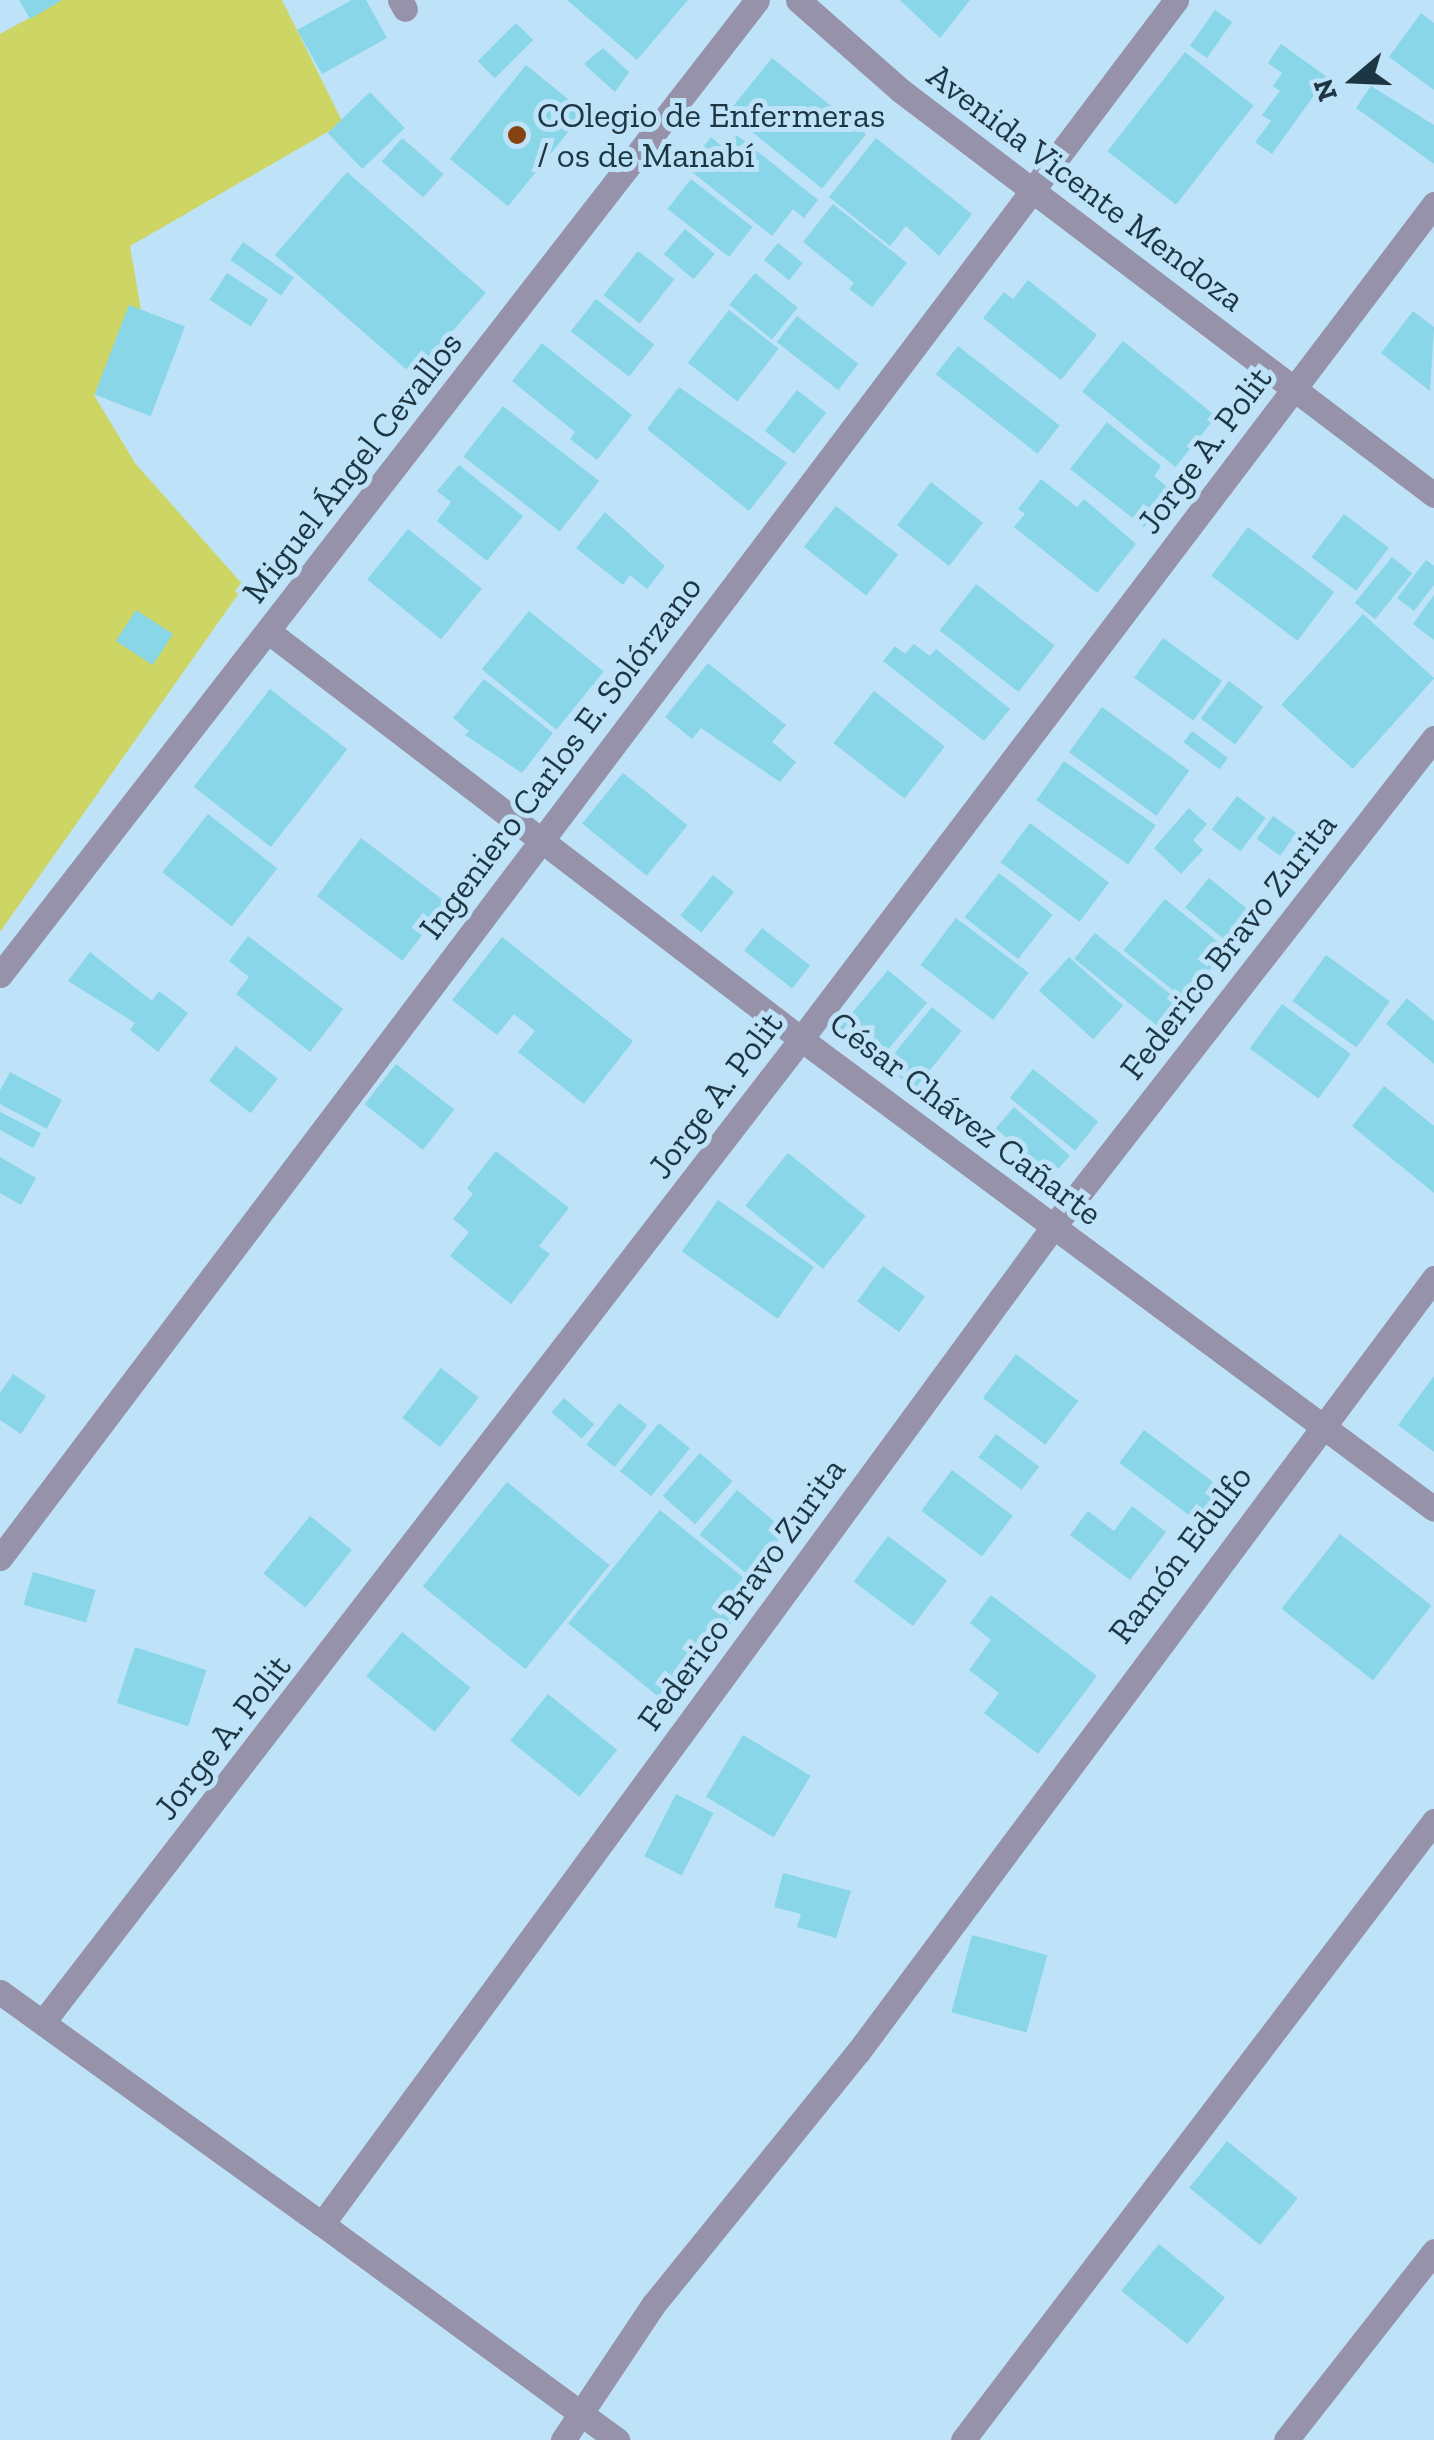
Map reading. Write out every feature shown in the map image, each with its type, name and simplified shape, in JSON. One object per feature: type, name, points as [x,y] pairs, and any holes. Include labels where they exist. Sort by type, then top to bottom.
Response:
[{"type":"street","name":"Miguel Ángel Cevallos","points":[[0,976],[757,0]]},
{"type":"street","name":"Avenida Vicente Mendoza","points":[[798,0],[830,33],[1030,191],[1434,496]]},
{"type":"street","name":"Ingeniero Carlos E. Solórzano","points":[[0,1558],[1176,0]]},
{"type":"street","name":"Jorge A. Polit","points":[[43,2022],[801,1040],[1434,204]]},
{"type":"street","name":"César Chávez Cañarte","points":[[269,632],[801,1040],[1434,1508]]},
{"type":"street","name":"Federico Bravo Zurita","points":[[322,2224],[1053,1227],[1434,738]]},
{"type":"street","name":"Ramón Edulfo","points":[[563,2440],[653,2305],[858,2052],[985,1875],[1434,1278]]},
{"type":"street","points":[[963,2440],[1434,1820]]},
{"type":"street","points":[[0,1992],[617,2440]]},
{"type":"street","points":[[1286,2440],[1434,2251]]},
{"type":"green space","points":[[62,0],[282,0],[343,123],[130,246],[143,322],[132,366],[94,395],[135,463],[244,586],[0,932],[0,34]]},
{"type":"building","points":[[19,0],[62,0],[30,19]]},
{"type":"building","points":[[352,0],[366,0],[387,38],[322,74],[297,30]]},
{"type":"building","points":[[567,0],[688,0],[637,60]]},
{"type":"building","points":[[900,0],[970,0],[940,38]]},
{"type":"building","points":[[1215,10],[1232,22],[1207,58],[1190,46]]},
{"type":"building","points":[[1421,13],[1434,23],[1434,90],[1389,57]]},
{"type":"building","points":[[516,23],[533,40],[495,78],[478,61]]},
{"type":"building","points":[[1281,44],[1327,77],[1272,154],[1255,142],[1271,121],[1262,115],[1280,91],[1273,86],[1282,73],[1268,63]]},
{"type":"building","points":[[603,48],[629,72],[615,92],[584,64]]},
{"type":"building","points":[[1185,52],[1254,106],[1176,205],[1107,151]]},
{"type":"building","points":[[772,58],[866,134],[822,189],[728,112]]},
{"type":"building","name":"COlegio de Enfermeras / os de Manabí","points":[[526,65],[584,112],[508,206],[450,159]]},
{"type":"building","points":[[1371,86],[1434,125],[1434,164],[1356,108]]},
{"type":"building","points":[[370,92],[405,128],[362,169],[328,133]]},
{"type":"building","points":[[737,135],[818,200],[804,218],[793,209],[772,236],[687,168],[711,137],[725,149]]},
{"type":"building","points":[[402,138],[444,174],[423,197],[382,161]]},
{"type":"building","points":[[876,138],[972,214],[939,256],[906,226],[890,246],[829,197]]},
{"type":"building","points":[[347,172],[486,293],[414,376],[275,255]]},
{"type":"building","points":[[691,179],[752,227],[729,257],[668,209]]},
{"type":"building","points":[[833,204],[907,263],[872,307],[849,289],[854,283],[803,242]]},
{"type":"building","points":[[685,229],[715,254],[694,279],[664,254]]},
{"type":"building","points":[[243,242],[294,278],[281,296],[230,260]]},
{"type":"building","points":[[778,243],[803,263],[789,280],[764,260]]},
{"type":"building","points":[[638,251],[674,279],[640,323],[604,295]]},
{"type":"building","points":[[227,273],[268,300],[251,327],[210,300]]},
{"type":"building","points":[[755,273],[798,308],[772,339],[729,305]]},
{"type":"building","points":[[1028,280],[1097,335],[1061,380],[983,318],[1004,292],[1013,299]]},
{"type":"building","points":[[596,299],[654,345],[629,377],[571,331]]},
{"type":"building","points":[[129,305],[185,327],[151,416],[95,395]]},
{"type":"building","points":[[729,310],[779,349],[737,402],[688,363]]},
{"type":"building","points":[[1413,311],[1434,327],[1430,391],[1381,353]]},
{"type":"building","points":[[797,316],[858,364],[838,390],[777,342]]},
{"type":"building","points":[[1123,341],[1216,417],[1175,467],[1082,392]]},
{"type":"building","points":[[542,343],[632,415],[597,460],[570,439],[575,432],[512,381]]},
{"type":"building","points":[[958,346],[1060,425],[1037,454],[936,374]]},
{"type":"building","points":[[679,387],[787,463],[749,511],[647,429]]},
{"type":"building","points":[[797,390],[826,413],[794,454],[765,431]]},
{"type":"building","points":[[503,406],[599,481],[560,532],[464,456]]},
{"type":"building","points":[[1107,422],[1161,466],[1154,476],[1172,491],[1144,527],[1070,469]]},
{"type":"building","points":[[459,465],[523,516],[487,561],[437,521],[451,502],[437,491]]},
{"type":"building","points":[[1041,479],[1077,507],[1084,499],[1136,544],[1097,593],[1014,527],[1025,514],[1018,509]]},
{"type":"building","points":[[931,482],[983,523],[949,566],[897,525]]},
{"type":"building","points":[[836,506],[898,555],[866,596],[804,547]]},
{"type":"building","points":[[605,512],[665,566],[647,589],[630,575],[623,585],[576,548]]},
{"type":"building","points":[[1344,514],[1389,548],[1356,591],[1312,557]]},
{"type":"building","points":[[1248,527],[1334,592],[1298,641],[1211,576]]},
{"type":"building","points":[[408,529],[482,589],[441,639],[367,580]]},
{"type":"building","points":[[1392,557],[1412,573],[1375,619],[1355,603]]},
{"type":"building","points":[[1426,560],[1434,566],[1434,585],[1414,611],[1397,598]]},
{"type":"building","points":[[976,584],[1055,646],[1018,692],[940,630]]},
{"type":"building","points":[[1434,595],[1434,640],[1413,624]]},
{"type":"building","points":[[136,610],[173,634],[153,665],[116,641]]},
{"type":"building","points":[[529,611],[604,671],[556,730],[482,669]]},
{"type":"building","points":[[1363,614],[1434,679],[1353,769],[1281,705]]},
{"type":"building","points":[[1163,638],[1222,681],[1193,721],[1134,678]]},
{"type":"building","points":[[914,644],[930,656],[936,649],[1010,709],[984,741],[883,661],[895,646],[905,654]]},
{"type":"building","points":[[708,663],[786,725],[772,742],[796,762],[780,782],[701,728],[692,739],[665,717]]},
{"type":"building","points":[[484,679],[553,733],[522,773],[465,735],[469,731],[453,718]]},
{"type":"building","points":[[1229,681],[1263,707],[1235,744],[1201,719]]},
{"type":"building","points":[[270,689],[347,749],[271,847],[194,787]]},
{"type":"building","points":[[874,691],[945,746],[904,798],[833,743]]},
{"type":"building","points":[[1102,707],[1189,770],[1156,816],[1069,752]]},
{"type":"building","points":[[1192,731],[1228,758],[1220,769],[1184,742]]},
{"type":"building","points":[[1064,761],[1156,825],[1128,865],[1036,800]]},
{"type":"building","points":[[623,773],[688,825],[647,876],[582,824]]},
{"type":"building","points":[[1237,796],[1266,818],[1240,851],[1212,830]]},
{"type":"building","points":[[1189,808],[1207,824],[1193,840],[1203,850],[1181,874],[1154,848]]},
{"type":"building","points":[[208,814],[277,868],[232,926],[162,872]]},
{"type":"building","points":[[1273,816],[1296,833],[1280,856],[1257,839]]},
{"type":"building","points":[[1030,823],[1109,883],[1080,922],[1001,862]]},
{"type":"building","points":[[361,838],[446,902],[403,961],[317,896]]},
{"type":"building","points":[[999,873],[1053,915],[1018,959],[965,917]]},
{"type":"building","points":[[713,875],[734,892],[701,932],[680,915]]},
{"type":"building","points":[[1209,878],[1250,911],[1226,941],[1185,908]]},
{"type":"building","points":[[1165,899],[1226,949],[1185,1000],[1123,950]]},
{"type":"building","points":[[956,918],[1029,973],[993,1020],[920,965]]},
{"type":"building","points":[[762,928],[810,966],[792,988],[744,951]]},
{"type":"building","points":[[1095,933],[1184,1005],[1163,1030],[1074,959]]},
{"type":"building","points":[[248,936],[343,1009],[310,1052],[236,994],[249,977],[229,961]]},
{"type":"building","points":[[502,937],[633,1041],[584,1104],[518,1052],[535,1031],[514,1014],[497,1035],[452,1000]]},
{"type":"building","points":[[90,952],[152,1001],[159,991],[188,1013],[158,1052],[130,1030],[135,1023],[68,981]]},
{"type":"building","points":[[1326,955],[1390,1001],[1356,1048],[1292,1001]]},
{"type":"building","points":[[1069,957],[1123,1006],[1093,1039],[1039,990]]},
{"type":"building","points":[[888,970],[927,1003],[879,1060],[840,1027]]},
{"type":"building","points":[[1407,998],[1434,1021],[1434,1064],[1386,1024]]},
{"type":"building","points":[[1282,1004],[1351,1054],[1318,1098],[1250,1048]]},
{"type":"building","points":[[932,1007],[962,1031],[914,1089],[885,1065]]},
{"type":"building","points":[[236,1046],[278,1079],[251,1113],[209,1081]]},
{"type":"building","points":[[396,1064],[454,1110],[423,1150],[365,1104]]},
{"type":"building","points":[[1033,1069],[1098,1122],[1075,1151],[1010,1098]]},
{"type":"building","points":[[10,1072],[62,1100],[47,1129],[0,1104],[0,1091]]},
{"type":"building","points":[[1384,1086],[1434,1126],[1434,1193],[1352,1126]]},
{"type":"building","points":[[1014,1107],[1070,1156],[1051,1177],[996,1128]]},
{"type":"building","points":[[0,1112],[41,1133],[33,1148],[0,1130]]},
{"type":"building","points":[[496,1151],[569,1208],[539,1246],[550,1254],[511,1304],[450,1256],[469,1232],[453,1219],[473,1194],[467,1188]]},
{"type":"building","points":[[788,1153],[866,1216],[823,1269],[745,1206]]},
{"type":"building","points":[[0,1157],[36,1178],[21,1205],[0,1193]]},
{"type":"building","points":[[718,1200],[814,1267],[778,1319],[682,1252]]},
{"type":"building","points":[[883,1266],[925,1297],[899,1332],[857,1302]]},
{"type":"building","points":[[1016,1354],[1078,1401],[1045,1445],[983,1398]]},
{"type":"building","points":[[441,1368],[479,1398],[440,1447],[402,1418]]},
{"type":"building","points":[[13,1374],[46,1396],[21,1434],[0,1420],[0,1393]]},
{"type":"building","points":[[1434,1376],[1434,1452],[1398,1425]]},
{"type":"building","points":[[564,1398],[594,1424],[582,1439],[552,1412]]},
{"type":"building","points":[[619,1403],[647,1425],[615,1467],[586,1445]]},
{"type":"building","points":[[659,1423],[690,1448],[651,1496],[620,1471]]},
{"type":"building","points":[[1144,1430],[1227,1493],[1202,1525],[1119,1463]]},
{"type":"building","points":[[996,1434],[1039,1466],[1022,1490],[979,1457]]},
{"type":"building","points":[[700,1453],[732,1481],[695,1524],[663,1496]]},
{"type":"building","points":[[952,1470],[1013,1516],[982,1556],[921,1511]]},
{"type":"building","points":[[507,1482],[610,1565],[525,1669],[423,1586]]},
{"type":"building","points":[[737,1490],[786,1531],[749,1576],[700,1534]]},
{"type":"building","points":[[1132,1506],[1166,1532],[1130,1580],[1070,1535],[1088,1511],[1114,1531]]},
{"type":"building","points":[[660,1510],[759,1590],[667,1703],[568,1623]]},
{"type":"building","points":[[310,1516],[352,1550],[305,1607],[263,1574]]},
{"type":"building","points":[[1340,1534],[1431,1605],[1373,1680],[1282,1609]]},
{"type":"building","points":[[888,1536],[947,1581],[913,1626],[854,1582]]},
{"type":"building","points":[[33,1572],[95,1590],[86,1623],[24,1605]]},
{"type":"building","points":[[991,1595],[1097,1676],[1038,1754],[984,1713],[999,1693],[969,1670],[991,1640],[970,1623]]},
{"type":"building","points":[[402,1632],[470,1687],[435,1732],[366,1676]]},
{"type":"building","points":[[135,1647],[206,1670],[188,1726],[117,1703]]},
{"type":"building","points":[[548,1694],[617,1750],[579,1797],[510,1741]]},
{"type":"building","points":[[743,1735],[811,1776],[774,1837],[706,1797]]},
{"type":"building","points":[[676,1794],[713,1813],[682,1875],[644,1856]]},
{"type":"building","points":[[783,1873],[851,1891],[836,1938],[797,1927],[801,1914],[774,1907]]},
{"type":"building","points":[[972,1935],[1047,1955],[1027,2032],[951,2012]]},
{"type":"building","points":[[1227,2141],[1298,2198],[1260,2245],[1189,2188]]},
{"type":"building","points":[[1159,2244],[1225,2297],[1187,2344],[1121,2291]]},
{"type":"place","name":"COlegio de Enfermeras / os de Manabí","points":[[517,135]]}]
